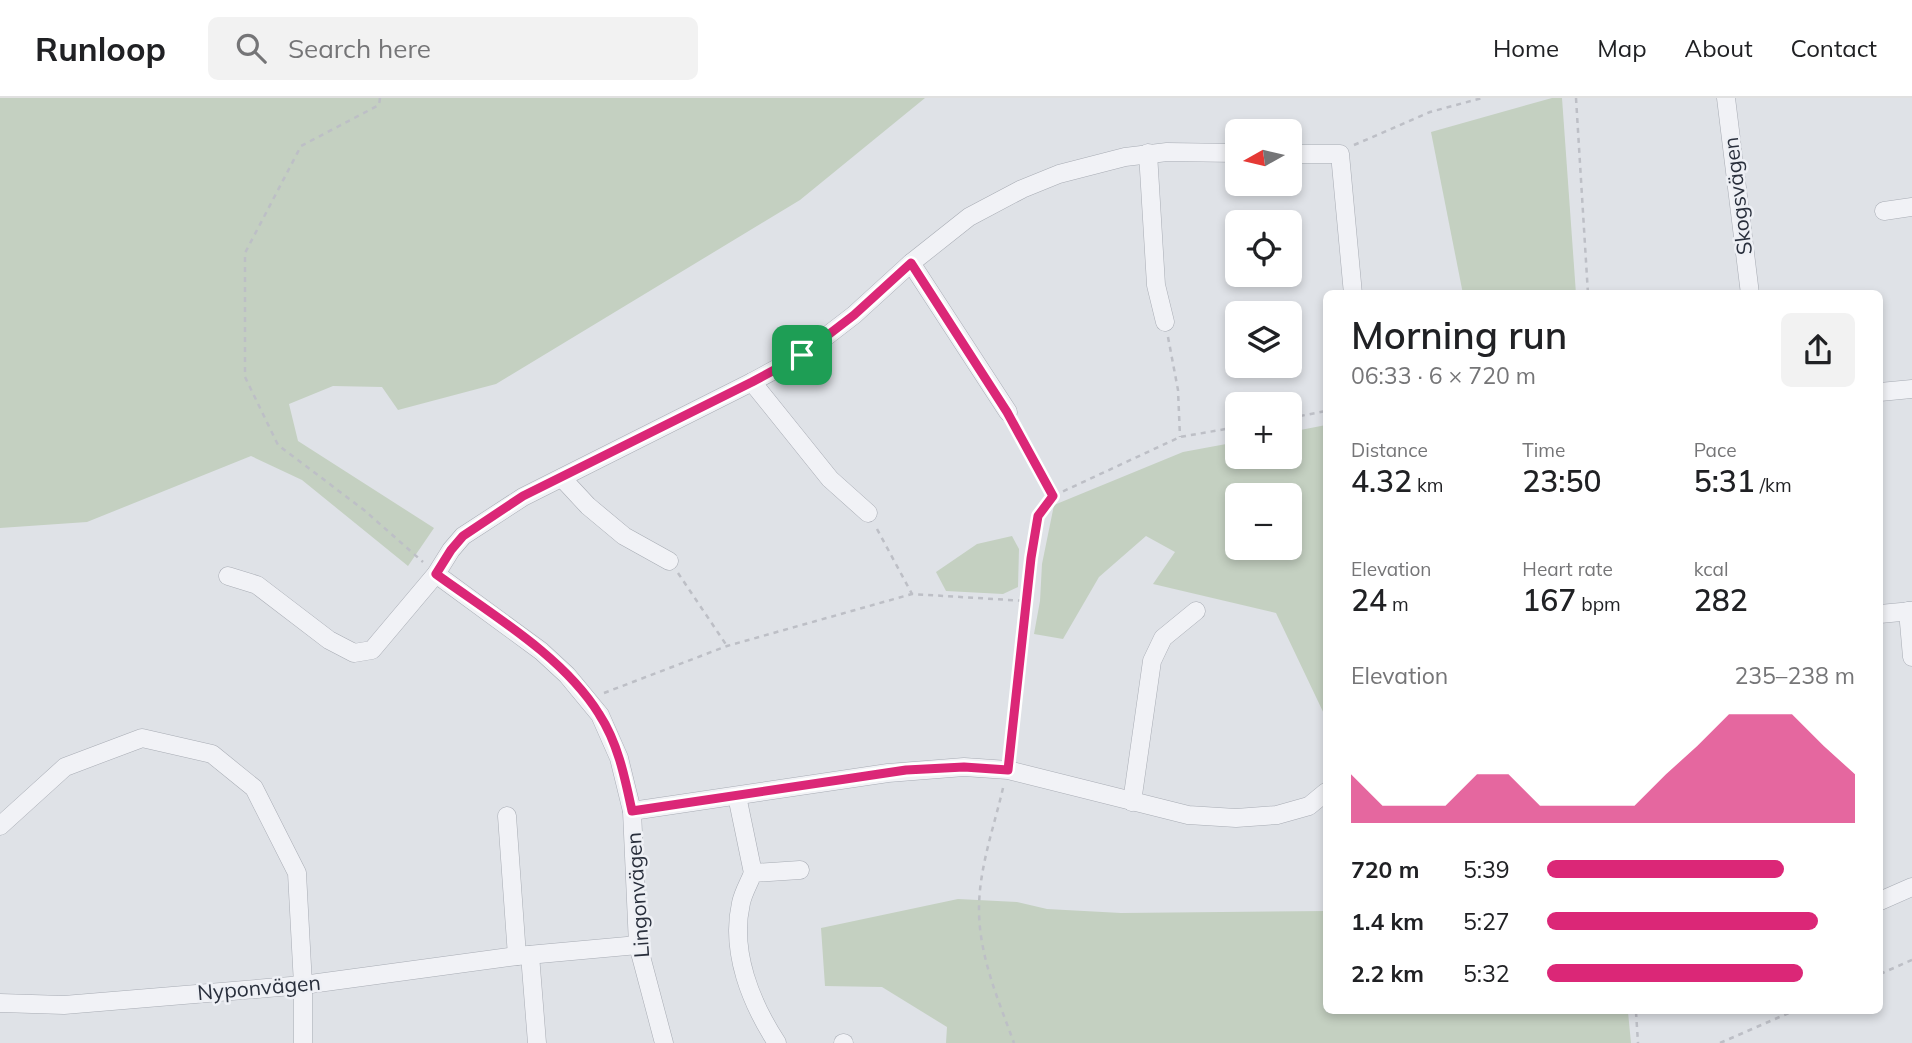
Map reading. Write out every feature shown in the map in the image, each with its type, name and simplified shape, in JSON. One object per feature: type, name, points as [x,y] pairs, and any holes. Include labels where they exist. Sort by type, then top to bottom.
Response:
[{"type":"street","name":"Skogsvägen","points":[[1726,98],[1750,290]]},
{"type":"street","points":[[228,576],[257,585],[329,640],[354,653],[372,650],[436,574],[463,536],[523,496],[802,355],[854,315],[911,263],[969,217],[1022,189],[1059,174],[1125,156],[1148,153],[1225,153]]},
{"type":"street","points":[[1148,153],[1156,285],[1165,322]]},
{"type":"street","points":[[1302,154],[1340,155],[1353,290]]},
{"type":"street","points":[[1884,211],[1912,207]]},
{"type":"street","points":[[911,263],[1007,412]]},
{"type":"street","points":[[752,382],[830,479],[867,513]]},
{"type":"street","points":[[1883,392],[1912,389]]},
{"type":"street","points":[[562,478],[588,506],[624,536],[669,561]]},
{"type":"street","name":"Lingonvägen","points":[[436,574],[541,651],[567,675],[600,715],[619,758],[632,811],[638,945],[664,1043]]},
{"type":"street","points":[[1132,802],[1152,660],[1163,638],[1196,611]]},
{"type":"street","points":[[1883,614],[1910,611],[1912,657]]},
{"type":"street","points":[[0,826],[65,767],[142,738],[212,754],[254,788],[297,873],[303,1043]]},
{"type":"street","points":[[632,811],[906,770],[964,767],[1008,770],[1188,815],[1236,818],[1277,815],[1309,806],[1323,794]]},
{"type":"street","points":[[737,796],[753,873],[741,901],[738,922],[741,964],[762,1020],[777,1043]]},
{"type":"street","points":[[507,816],[537,1043]]},
{"type":"street","points":[[753,873],[800,870]]},
{"type":"street","points":[[1883,900],[1912,887]]},
{"type":"street","name":"Nyponvägen","points":[[0,1003],[64,1005],[303,985],[524,955],[638,945]]},
{"type":"path","points":[[380,98],[379,104],[301,146],[245,253],[245,377],[278,445],[364,510],[436,574]]},
{"type":"path","points":[[1340,155],[1363,140],[1430,112],[1482,98]]},
{"type":"path","points":[[1576,98],[1588,290]]},
{"type":"path","points":[[1165,322],[1178,390],[1180,437]]},
{"type":"path","points":[[1007,412],[1053,496]]},
{"type":"path","points":[[1302,416],[1323,412]]},
{"type":"path","points":[[1014,1043],[986,967],[979,909],[983,870],[1008,770],[1038,516],[1053,496],[1180,437],[1225,429]]},
{"type":"path","points":[[867,513],[912,594]]},
{"type":"path","points":[[669,561],[727,646]]},
{"type":"path","points":[[588,699],[727,646],[912,594],[1026,601]]},
{"type":"path","points":[[1883,973],[1912,960]]},
{"type":"path","points":[[1636,1014],[1638,1043]]},
{"type":"path","points":[[1720,1043],[1786,1014]]},
{"type":"green space","points":[[0,98],[925,98],[800,200],[496,384],[398,410],[382,387],[333,386],[289,404],[298,441],[434,528],[408,566],[302,480],[251,456],[87,522],[0,528]]},
{"type":"green space","points":[[1552,98],[1562,98],[1576,290],[1462,290],[1431,132]]},
{"type":"green space","points":[[1323,426],[1323,712],[1276,613],[1153,584],[1175,552],[1146,536],[1099,577],[1063,639],[1034,634],[1040,601],[1042,564],[1054,505],[1183,452],[1225,444],[1225,469],[1302,469],[1302,430]]},
{"type":"green space","points":[[1012,536],[1019,549],[1018,587],[1003,594],[946,591],[936,572],[977,544]]},
{"type":"green space","points":[[958,899],[1017,902],[1047,909],[1121,913],[1323,911],[1323,1014],[1628,1014],[1631,1043],[946,1043],[947,1027],[882,987],[825,986],[821,928]]},
{"type":"route","points":[[911,263],[1007,412],[1053,496],[1038,516],[1031,558],[1008,770],[964,767],[906,770],[632,811],[619,758],[600,715],[588,699],[541,651],[436,574],[463,536],[523,496],[802,355],[854,315],[911,263]]}]
